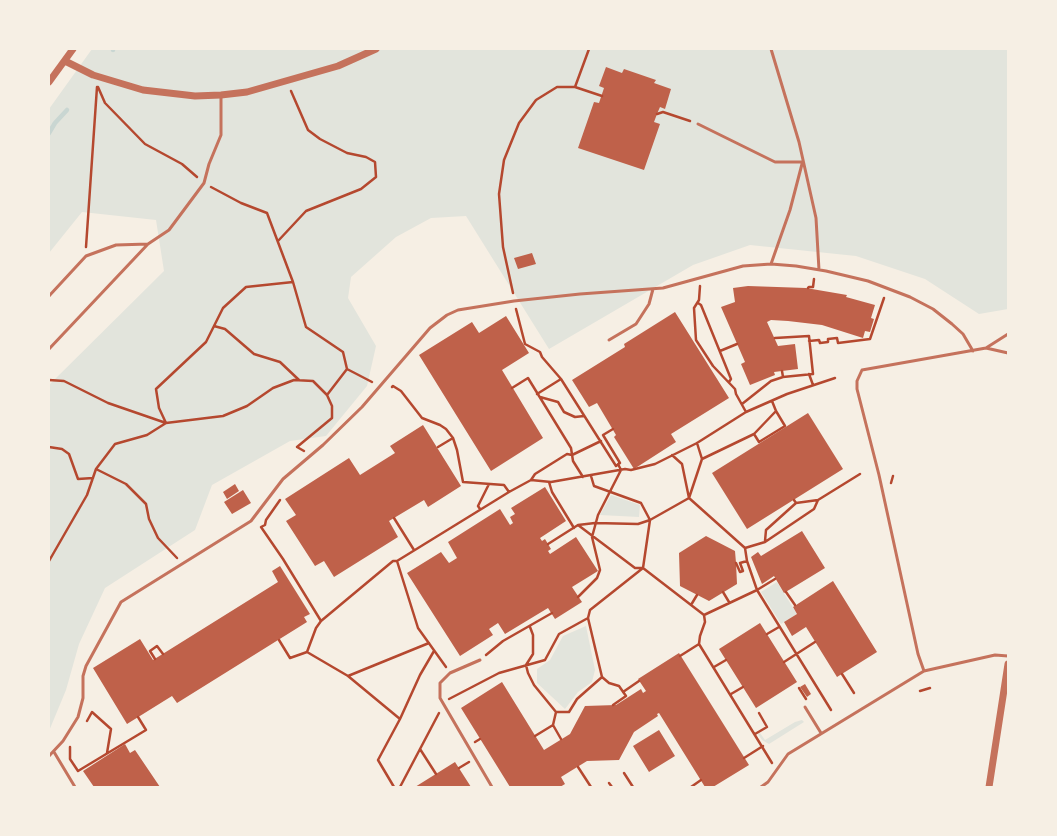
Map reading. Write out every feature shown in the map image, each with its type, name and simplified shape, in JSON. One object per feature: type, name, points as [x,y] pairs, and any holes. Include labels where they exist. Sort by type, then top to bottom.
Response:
[{"type":"street","points":[[49,82],[73,49]]},
{"type":"street","points":[[65,61],[93,75],[143,90],[176,94],[221,95],[247,92],[338,66],[376,49]]},
{"type":"street","points":[[989,787],[1008,664]]},
{"type":"lane","points":[[771,49],[790,110],[816,218],[819,270]]},
{"type":"lane","points":[[49,349],[148,244],[169,230],[204,183],[209,164],[221,135],[221,95]]},
{"type":"lane","points":[[698,124],[775,162],[803,162]]},
{"type":"lane","points":[[771,264],[790,210],[803,162]]},
{"type":"lane","points":[[49,296],[86,256],[116,245],[148,244]]},
{"type":"lane","points":[[49,756],[54,752],[78,718],[83,698],[83,676],[86,666],[121,602],[181,563],[251,521],[283,479],[362,407],[430,328],[448,315],[458,310],[514,301],[580,294],[654,290],[700,279],[743,266],[771,264],[819,270],[868,281],[922,303],[943,316],[963,334],[973,351]]},
{"type":"lane","points":[[609,340],[636,324],[649,304],[654,290]]},
{"type":"lane","points":[[924,671],[918,654],[880,480],[857,389],[857,381],[862,370],[986,348],[1008,334]]},
{"type":"lane","points":[[986,348],[1008,353]]},
{"type":"lane","points":[[761,787],[768,782],[775,769],[788,754],[924,671],[995,655],[1008,656]]},
{"type":"lane","points":[[480,660],[450,673],[440,684],[440,698],[492,787]]},
{"type":"lane","points":[[805,707],[821,733]]},
{"type":"lane","points":[[54,752],[75,787]]},
{"type":"path","points":[[575,87],[589,49]]},
{"type":"path","points":[[278,242],[306,211],[361,189],[376,177],[375,162],[366,157],[347,153],[320,140],[308,130],[287,80]]},
{"type":"path","points":[[86,256],[97,84],[105,103],[145,144],[182,164],[204,183],[241,203],[267,213],[293,282],[306,327],[344,352],[346,369],[327,395]]},
{"type":"path","points":[[602,96],[575,87],[557,87],[536,100],[519,123],[504,160],[499,194],[503,247],[514,301],[525,344],[540,352],[542,357],[561,379],[616,466],[618,464]]},
{"type":"path","points":[[657,114],[663,112],[698,124]]},
{"type":"path","points":[[700,279],[698,303],[694,308],[696,340],[713,366],[735,389],[736,394],[746,412]]},
{"type":"path","points":[[808,288],[813,287],[814,279]]},
{"type":"path","points":[[166,423],[159,408],[156,389],[206,342],[223,308],[246,287],[293,282]]},
{"type":"path","points":[[809,341],[819,340],[820,343],[828,342],[828,339],[837,338],[838,342],[870,339],[884,298]]},
{"type":"path","points":[[698,303],[701,305],[731,379],[729,382]]},
{"type":"path","points":[[214,326],[225,329],[254,354],[280,362],[300,380]]},
{"type":"path","points":[[742,404],[762,386],[783,377],[813,374],[809,336],[775,338]]},
{"type":"path","points":[[720,351],[737,344]]},
{"type":"path","points":[[346,369],[372,382]]},
{"type":"path","points":[[782,371],[783,377]]},
{"type":"path","points":[[809,374],[813,385]]},
{"type":"path","points":[[512,388],[528,378],[572,448],[572,455],[583,477]]},
{"type":"path","points":[[530,480],[549,482],[622,470],[631,470],[655,464],[697,443],[746,412],[813,385],[835,378]]},
{"type":"path","points":[[538,394],[561,379]]},
{"type":"path","points":[[49,380],[64,381],[108,403],[166,423]]},
{"type":"path","points":[[49,561],[88,495],[96,469],[114,444],[147,434],[166,423],[223,416],[247,406],[273,388],[294,380],[300,380],[313,381],[327,395],[332,406],[332,418],[297,447],[310,455]]},
{"type":"path","points":[[393,386],[401,392],[422,418],[440,425],[446,429],[453,438],[464,482],[504,485],[508,492]]},
{"type":"path","points":[[540,397],[558,402],[564,412],[575,416],[585,416]]},
{"type":"path","points":[[754,434],[759,442],[785,426],[772,401]]},
{"type":"path","points":[[702,459],[754,434],[776,411]]},
{"type":"path","points":[[613,429],[603,435],[620,463],[618,464],[622,470]]},
{"type":"path","points":[[438,447],[453,438]]},
{"type":"path","points":[[307,652],[316,628],[321,621],[393,561],[397,561],[530,480],[535,474],[567,454],[572,455],[601,441]]},
{"type":"path","points":[[548,544],[578,525],[595,523],[638,524],[650,520],[689,498],[702,459],[697,443]]},
{"type":"path","points":[[49,447],[62,449],[69,454],[78,479],[93,478]]},
{"type":"path","points":[[672,455],[682,464],[689,498],[745,548],[747,561],[757,590],[831,710]]},
{"type":"path","points":[[96,469],[126,484],[146,504],[149,519],[158,538],[181,563]]},
{"type":"path","points":[[578,597],[597,578],[600,570],[592,536],[595,523],[622,470]]},
{"type":"path","points":[[765,542],[766,530],[796,503],[818,500],[860,474]]},
{"type":"path","points":[[591,476],[594,486],[641,503],[650,520],[642,568],[590,610],[588,618],[590,620],[602,677],[609,684],[619,686],[626,696],[613,705]]},
{"type":"path","points":[[891,483],[893,476]]},
{"type":"path","points":[[549,482],[552,492],[574,528]]},
{"type":"path","points":[[480,510],[478,506],[489,484]]},
{"type":"path","points":[[282,497],[266,520],[265,525],[261,527],[283,559],[321,621]]},
{"type":"path","points":[[745,548],[765,542],[814,509],[818,500]]},
{"type":"path","points":[[394,518],[414,550]]},
{"type":"path","points":[[578,525],[635,568],[642,568],[704,615],[705,622],[699,644],[756,734],[775,769]]},
{"type":"path","points":[[397,561],[418,628],[450,673]]},
{"type":"path","points":[[736,563],[740,572],[743,571],[740,563],[747,561]]},
{"type":"path","points":[[704,615],[757,590],[775,579]]},
{"type":"path","points":[[723,592],[729,602]]},
{"type":"path","points":[[786,592],[795,605]]},
{"type":"path","points":[[691,606],[697,595]]},
{"type":"path","points":[[480,660],[503,641],[530,627],[552,613]]},
{"type":"path","points":[[526,666],[545,660],[559,634],[588,618]]},
{"type":"path","points":[[526,666],[533,654],[533,635],[530,627]]},
{"type":"path","points":[[767,634],[779,627]]},
{"type":"path","points":[[279,640],[290,658],[307,652],[348,676],[400,719]]},
{"type":"path","points":[[784,662],[815,642]]},
{"type":"path","points":[[348,676],[429,643]]},
{"type":"path","points":[[680,656],[699,644]]},
{"type":"path","points":[[155,659],[150,651],[158,646],[162,654]]},
{"type":"path","points":[[394,787],[378,760],[400,719],[420,675],[434,651]]},
{"type":"path","points":[[714,667],[726,660]]},
{"type":"path","points":[[526,666],[534,685],[556,712]]},
{"type":"path","points":[[842,674],[854,693]]},
{"type":"path","points":[[556,712],[569,712],[577,699],[602,677]]},
{"type":"path","points":[[623,692],[639,681]]},
{"type":"path","points":[[731,694],[743,687]]},
{"type":"path","points":[[799,688],[805,698]]},
{"type":"path","points":[[920,691],[930,688]]},
{"type":"path","points":[[85,723],[92,712],[111,729],[107,753]]},
{"type":"path","points":[[556,712],[553,725],[561,739]]},
{"type":"path","points":[[756,734],[768,728],[759,713]]},
{"type":"path","points":[[71,744],[69,755],[78,771],[146,730],[138,717]]},
{"type":"path","points":[[535,736],[553,725]]},
{"type":"path","points":[[744,758],[763,746]]},
{"type":"path","points":[[420,749],[436,774]]},
{"type":"path","points":[[459,768],[463,766]]},
{"type":"path","points":[[578,767],[591,787]]},
{"type":"path","points":[[624,773],[632,787]]},
{"type":"path","points":[[691,787],[701,780]]},
{"type":"path","points":[[609,783],[612,787]]},
{"type":"shaded area","points":[[92,49],[1008,49],[1008,309],[979,314],[925,279],[856,256],[750,245],[693,265],[549,349],[466,216],[431,218],[396,237],[351,277],[348,298],[376,346],[367,386],[326,436],[290,441],[212,485],[195,530],[105,588],[79,644],[66,690],[49,731],[49,385],[164,271],[156,220],[82,212],[49,253],[49,109]]},
{"type":"shaded area","points":[[611,495],[640,505],[639,517],[600,515]]},
{"type":"shaded area","points":[[777,582],[797,614],[781,624],[761,592]]},
{"type":"shaded area","points":[[586,626],[595,670],[592,682],[578,692],[565,709],[537,683],[537,669],[550,660],[563,636]]},
{"type":"shaded area","points":[[802,720],[804,722],[769,744],[762,740],[758,734],[760,733],[765,740],[795,722]]},
{"type":"building","points":[[606,67],[622,73],[624,69],[656,80],[654,83],[671,89],[665,109],[660,107],[654,122],[660,124],[644,170],[578,148],[594,102],[599,103],[604,88],[599,86]]},
{"type":"building","points":[[532,253],[536,264],[518,269],[514,258]]},
{"type":"building","points":[[748,286],[806,288],[847,295],[846,297],[875,305],[871,318],[874,319],[870,332],[865,331],[863,338],[822,325],[771,320],[767,322],[778,346],[795,344],[798,369],[774,372],[775,375],[750,385],[741,364],[745,362],[721,307],[735,302],[733,288]]},
{"type":"building","points":[[675,312],[729,398],[671,434],[676,442],[634,469],[614,437],[616,435],[597,403],[589,407],[572,380],[625,347],[624,344]]},
{"type":"building","points":[[506,316],[529,353],[502,370],[543,438],[491,471],[419,355],[472,322],[479,333]]},
{"type":"building","points":[[808,413],[843,469],[747,529],[712,473]]},
{"type":"building","points":[[423,425],[461,486],[428,507],[424,500],[389,521],[398,537],[334,577],[324,561],[315,566],[286,521],[296,515],[285,499],[349,458],[360,475],[395,453],[390,446]]},
{"type":"building","points":[[235,484],[239,491],[227,499],[223,492]]},
{"type":"building","points":[[545,487],[566,521],[540,538],[542,541],[545,539],[551,549],[548,551],[550,554],[576,537],[598,571],[572,587],[582,602],[555,619],[548,608],[505,634],[498,623],[489,629],[493,635],[460,656],[407,573],[441,552],[449,563],[457,558],[448,542],[500,509],[510,525],[513,523],[510,517],[515,514],[511,508]]},
{"type":"building","points":[[243,490],[251,503],[232,514],[224,502]]},
{"type":"building","points":[[802,531],[825,568],[784,593],[774,576],[762,584],[751,557],[758,552],[761,556]]},
{"type":"building","points":[[706,536],[735,551],[737,584],[709,601],[680,586],[679,553]]},
{"type":"building","points":[[280,566],[310,614],[304,617],[307,622],[177,703],[172,696],[127,724],[93,668],[140,639],[153,660],[278,582],[272,571]]},
{"type":"building","points":[[833,581],[877,652],[837,677],[806,627],[792,636],[784,622],[797,614],[793,607]]},
{"type":"building","points":[[760,623],[797,682],[756,708],[719,649]]},
{"type":"building","points":[[679,653],[749,765],[713,787],[705,787],[659,713],[657,714],[658,716],[634,732],[619,760],[587,761],[561,777],[565,784],[560,787],[510,787],[461,708],[502,682],[544,750],[570,734],[585,706],[616,705],[641,689],[643,693],[646,691],[638,679]]},
{"type":"building","points":[[805,684],[811,694],[807,697],[800,687]]},
{"type":"building","points":[[659,730],[675,756],[649,772],[633,746]]},
{"type":"building","points":[[125,744],[130,753],[135,750],[160,787],[94,787],[83,771]]},
{"type":"building","points":[[455,762],[471,787],[415,787]]},
{"type":"waterway","points":[[49,133],[55,123],[67,110]]}]
